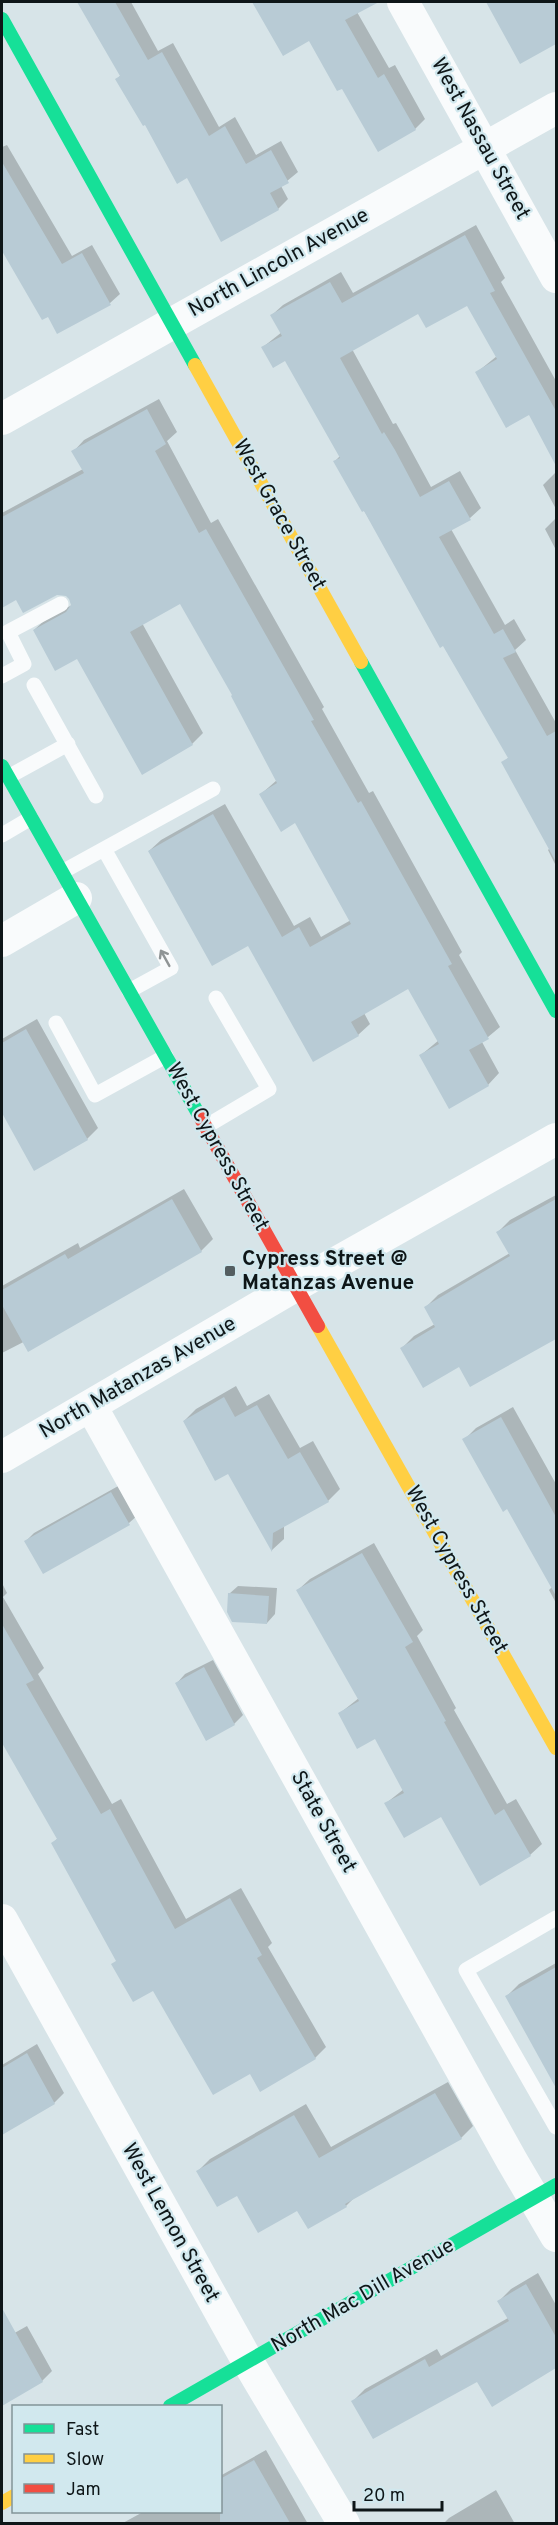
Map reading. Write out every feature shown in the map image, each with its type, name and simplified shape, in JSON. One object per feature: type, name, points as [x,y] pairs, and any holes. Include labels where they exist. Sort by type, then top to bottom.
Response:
[{"type":"street","name":"West Nassau Street","points":[[403,2],[556,277]]},
{"type":"street","name":"West Grace Street","points":[[2,19],[556,1011]]},
{"type":"street","name":"North Lincoln Avenue","points":[[2,419],[556,108]]},
{"type":"street","name":"West Cypress Street","points":[[5,771],[556,1748]]},
{"type":"street","points":[[2,941],[69,885]]},
{"type":"street","name":"North Matanzas Avenue","points":[[2,1457],[295,1286],[556,1139]]},
{"type":"street","name":"State Street","points":[[92,1406],[545,2192],[556,2236]]},
{"type":"street","name":"West Lemon Street","points":[[2,1920],[13,1966],[344,2523]]},
{"type":"street","name":"North Mac Dill Avenue","points":[[172,2405],[545,2192]]},
{"type":"lane","points":[[2,676],[24,664],[8,632],[61,604]]},
{"type":"lane","points":[[34,685],[96,796]]},
{"type":"lane","points":[[5,771],[68,744]]},
{"type":"lane","points":[[69,885],[104,849],[213,789]]},
{"type":"lane","points":[[2,835],[31,818]]},
{"type":"lane","points":[[104,849],[171,968],[129,991]]},
{"type":"lane","points":[[205,1127],[269,1089],[216,999]]},
{"type":"lane","points":[[56,1023],[95,1095],[166,1056]]},
{"type":"lane","points":[[556,1918],[466,1970],[556,2127]]},
{"type":"building","points":[[77,2],[115,2],[148,60],[162,52],[209,136],[225,126],[246,164],[271,150],[289,183],[270,193],[279,210],[221,242],[187,178],[177,184],[145,125],[143,126],[115,79],[120,76]]},
{"type":"building","points":[[252,2],[379,2],[345,20],[378,78],[384,74],[416,130],[378,152],[342,89],[337,91],[309,41],[283,56]]},
{"type":"building","points":[[486,2],[556,2],[556,44],[520,64]]},
{"type":"building","points":[[2,162],[62,264],[82,253],[111,305],[57,334],[48,317],[42,320],[2,251]]},
{"type":"building","points":[[465,235],[495,291],[490,293],[556,411],[556,466],[529,415],[506,428],[475,372],[497,359],[467,306],[426,328],[418,314],[340,358],[420,497],[449,481],[471,520],[439,537],[494,634],[503,629],[516,652],[503,658],[547,736],[556,731],[556,862],[501,762],[508,758],[443,646],[440,648],[364,511],[362,512],[333,461],[340,458],[285,361],[273,368],[261,347],[282,336],[270,315],[330,282],[342,303]]},
{"type":"building","points":[[147,409],[166,444],[155,451],[199,533],[206,529],[314,720],[311,721],[358,803],[361,801],[452,964],[448,966],[489,1039],[469,1050],[489,1086],[449,1109],[419,1055],[439,1044],[408,989],[351,1022],[359,1036],[313,1062],[248,946],[212,966],[148,851],[213,814],[282,937],[299,927],[310,947],[351,924],[295,823],[281,832],[259,794],[277,783],[232,695],[180,604],[130,632],[193,745],[142,775],[77,659],[55,671],[33,630],[66,612],[71,605],[69,599],[66,596],[57,595],[23,613],[16,600],[2,608],[2,517],[84,473],[71,451]]},
{"type":"building","points":[[26,1029],[88,1140],[34,1171],[2,1113],[2,1043]]},
{"type":"building","points":[[172,1199],[202,1252],[28,1352],[2,1305],[2,1290],[65,1254],[68,1259]]},
{"type":"building","points":[[556,1199],[556,1339],[470,1387],[459,1367],[423,1388],[400,1348],[435,1327],[424,1307],[510,1256],[496,1232]]},
{"type":"building","points":[[224,1397],[235,1417],[257,1405],[288,1459],[300,1452],[329,1502],[273,1533],[272,1552],[228,1474],[215,1481],[183,1421]]},
{"type":"building","points":[[501,1417],[556,1517],[556,1596],[507,1509],[503,1512],[462,1439]]},
{"type":"building","points":[[111,1492],[130,1525],[43,1574],[24,1541]]},
{"type":"building","points":[[362,1553],[413,1642],[405,1647],[495,1815],[504,1809],[531,1856],[480,1886],[441,1817],[404,1838],[384,1803],[404,1793],[375,1739],[357,1749],[338,1713],[359,1701],[296,1590]]},
{"type":"building","points":[[228,1593],[269,1596],[267,1624],[232,1622],[227,1612]]},
{"type":"building","points":[[2,1624],[34,1680],[26,1684],[101,1814],[110,1809],[175,1929],[230,1898],[262,1955],[257,1958],[316,2059],[260,2092],[250,2074],[213,2095],[153,1991],[133,2002],[111,1964],[116,1961],[51,1843],[57,1839],[2,1743]]},
{"type":"building","points":[[204,1667],[235,1725],[206,1741],[175,1683]]},
{"type":"building","points":[[556,1967],[556,2088],[505,1996]]},
{"type":"building","points":[[27,2053],[55,2104],[2,2135],[2,2068]]},
{"type":"building","points":[[435,2093],[462,2139],[345,2204],[347,2207],[308,2229],[297,2211],[258,2233],[237,2196],[217,2207],[196,2171],[294,2115],[319,2158]]},
{"type":"building","points":[[526,2284],[556,2337],[556,2368],[492,2407],[477,2382],[373,2439],[351,2401],[425,2359],[429,2367],[509,2321],[497,2301]]},
{"type":"building","points":[[2,2308],[43,2382],[2,2406]]},
{"type":"building","points":[[254,2460],[290,2523],[220,2523],[222,2478]]},
{"type":"traffic: fast","points":[[2,19],[195,365]]},
{"type":"traffic: fast","points":[[361,662],[556,1011]]},
{"type":"traffic: fast","points":[[2,766],[199,1115]]},
{"type":"traffic: fast","points":[[172,2405],[556,2185]]},
{"type":"traffic: slow","points":[[195,365],[361,662]]},
{"type":"traffic: slow","points":[[318,1326],[556,1748]]},
{"type":"traffic: slow","points":[[2,2503],[12,2497]]},
{"type":"traffic: jam","points":[[199,1115],[318,1326]]},
{"type":"place","name":"Cypress Street @ Matanzas Avenue","points":[[230,1271]]}]
